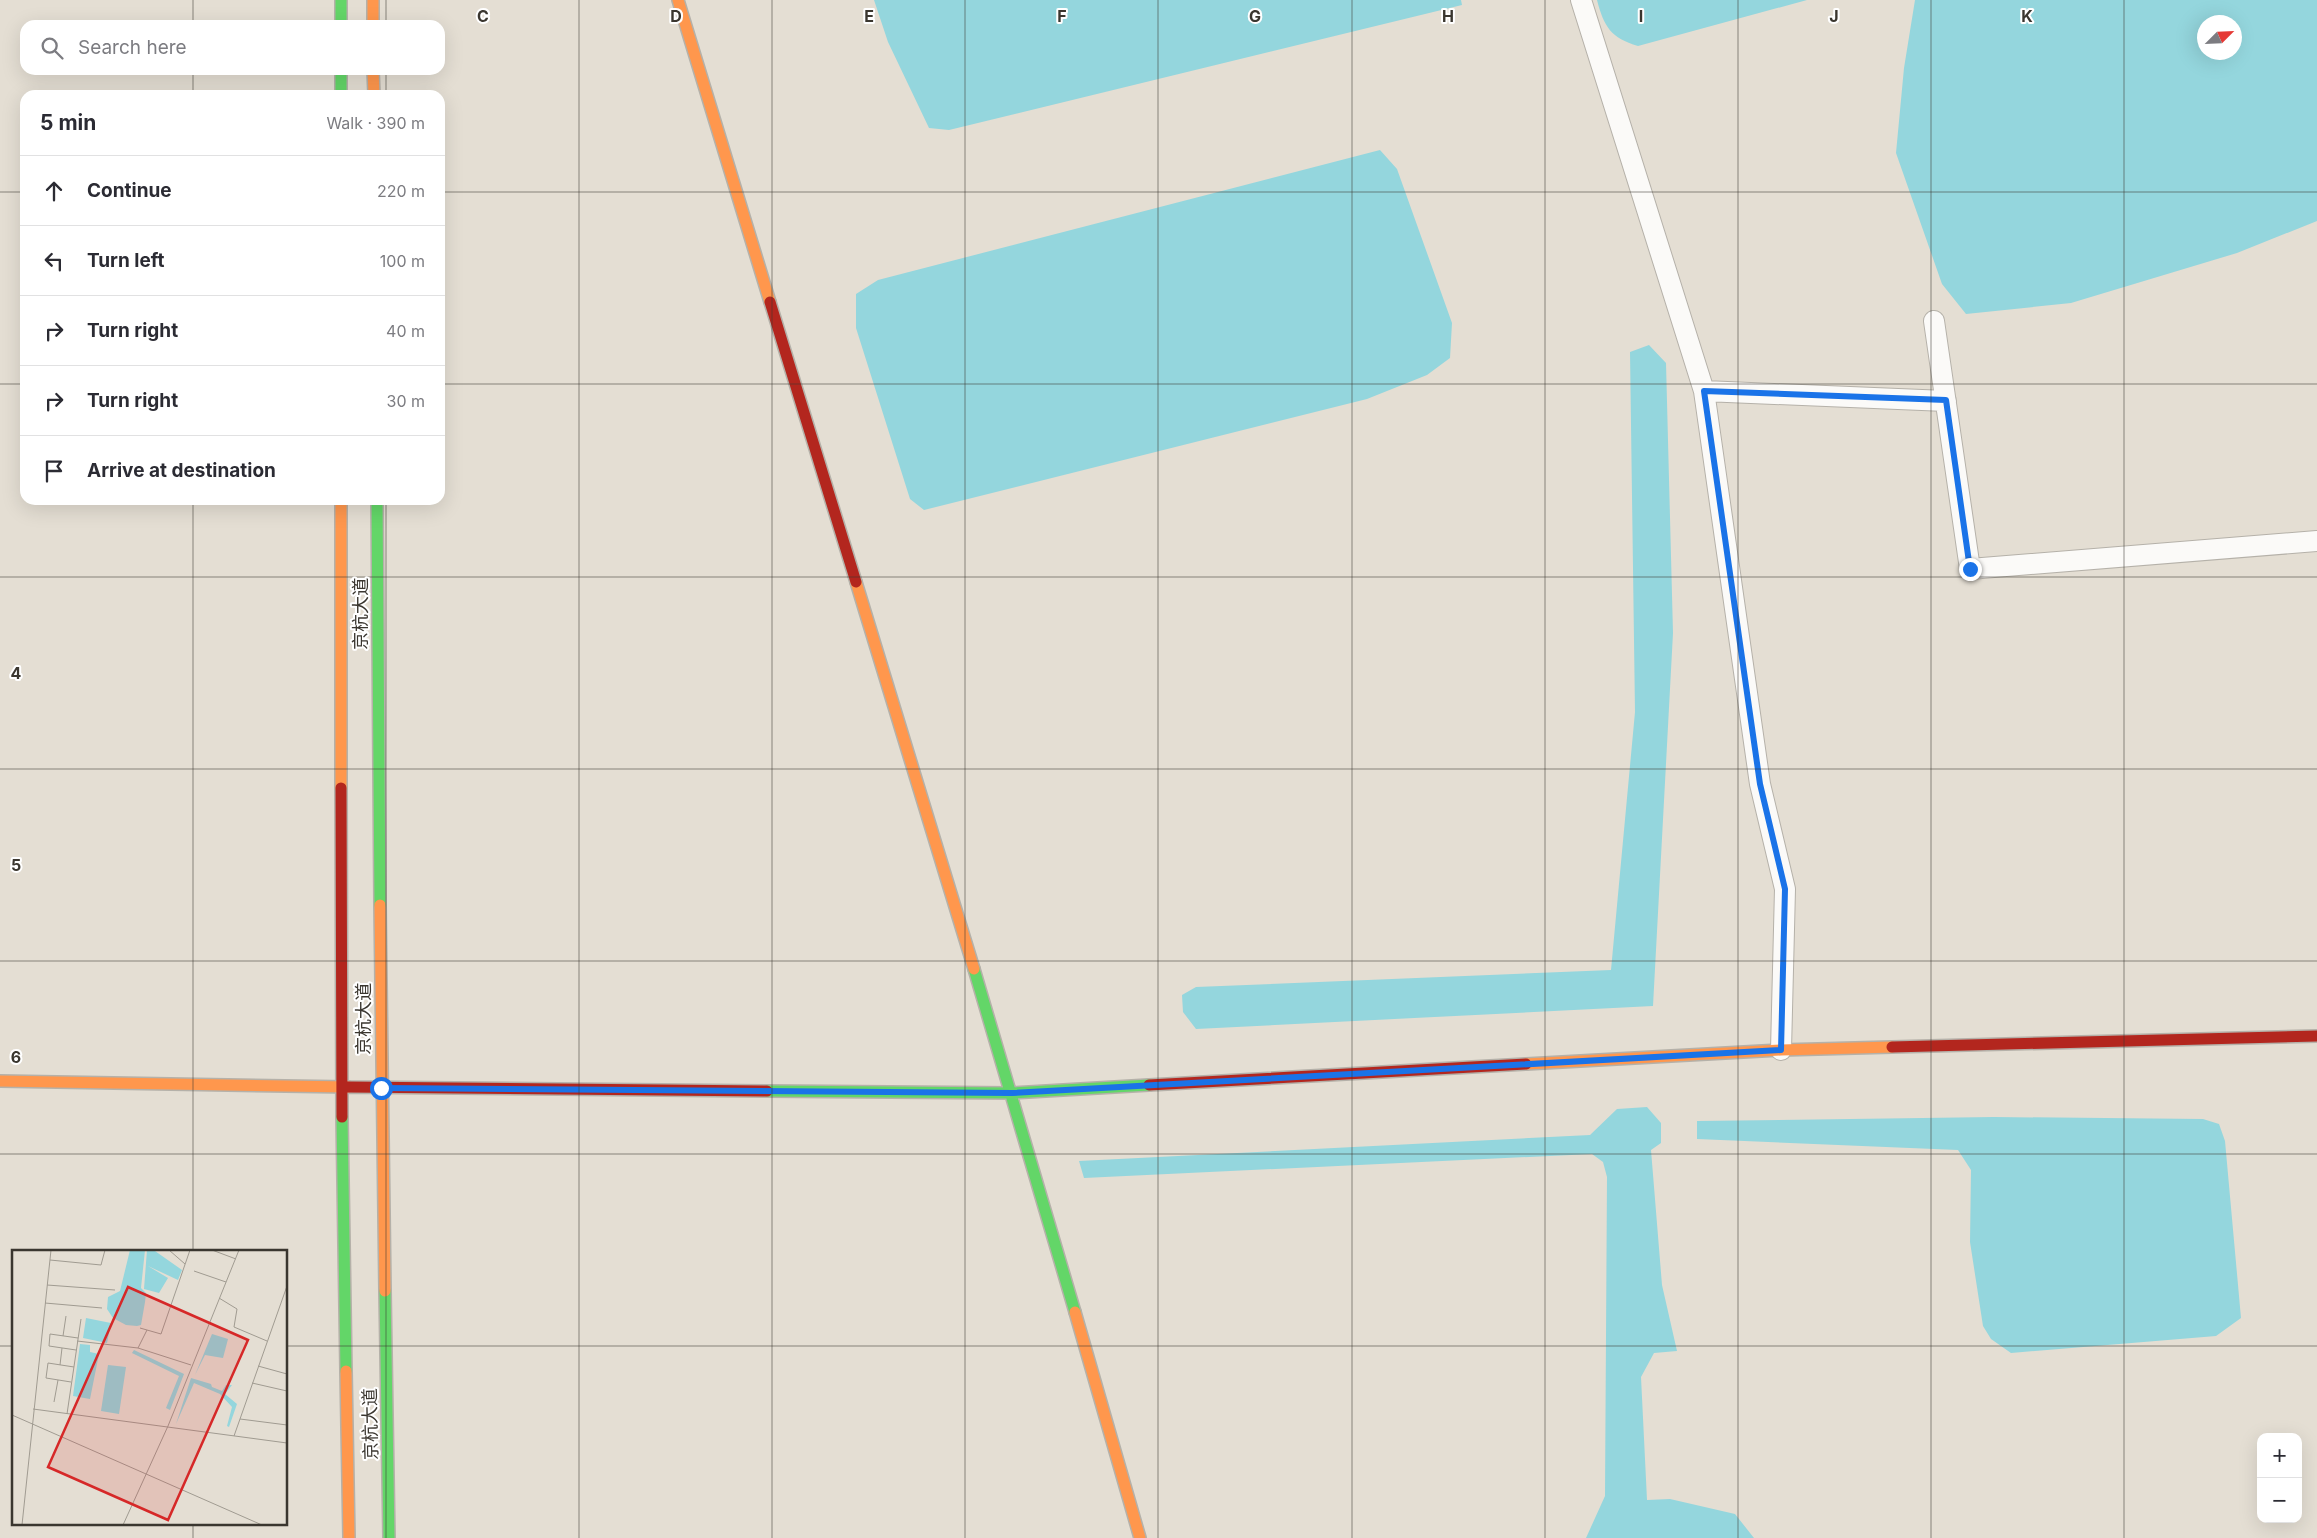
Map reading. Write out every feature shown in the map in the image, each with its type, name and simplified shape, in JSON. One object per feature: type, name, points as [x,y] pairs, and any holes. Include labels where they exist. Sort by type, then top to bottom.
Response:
[{"type":"street","points":[[341,0],[341,20]]},
{"type":"street","points":[[373,0],[373,20]]},
{"type":"street","points":[[678,0],[1012,1093],[1140,1538]]},
{"type":"street","points":[[341,75],[341,90]]},
{"type":"street","points":[[373,75],[374,90]]},
{"type":"street","name":"京杭大道","points":[[341,505],[342,1086],[349,1538]]},
{"type":"street","name":"京杭大道","points":[[377,505],[381,1088],[389,1538]]},
{"type":"street","points":[[0,1081],[381,1088],[1012,1093],[1781,1050],[2317,1036]]},
{"type":"lane","points":[[1581,0],[1704,391],[1760,784],[1785,889],[1781,1050]]},
{"type":"lane","points":[[1934,321],[1970,569],[2317,542]]},
{"type":"lane","points":[[1704,391],[1946,400]]},
{"type":"water","points":[[874,0],[1461,0],[1462,5],[949,130],[929,128],[888,42]]},
{"type":"water","points":[[1597,0],[1807,0],[1638,46],[1621,39],[1610,30]]},
{"type":"water","points":[[1915,0],[2317,0],[2317,221],[2237,253],[2071,303],[1966,314],[1942,284],[1896,153],[1904,68]]},
{"type":"water","points":[[1380,150],[1397,169],[1452,323],[1450,358],[1427,375],[1367,399],[924,510],[910,499],[856,328],[856,294],[878,280]]},
{"type":"water","points":[[1649,345],[1666,363],[1673,633],[1653,1006],[1196,1029],[1183,1012],[1182,995],[1196,987],[1611,970],[1635,712],[1630,352]]},
{"type":"water","points":[[1647,1107],[1661,1123],[1661,1143],[1651,1150],[1662,1285],[1677,1351],[1654,1353],[1641,1377],[1647,1500],[1670,1499],[1735,1514],[1754,1538],[1586,1538],[1605,1496],[1607,1177],[1603,1162],[1592,1154],[1084,1178],[1079,1161],[1590,1135],[1617,1109]]},
{"type":"water","points":[[1994,1117],[2203,1119],[2219,1124],[2225,1141],[2241,1318],[2216,1336],[2011,1353],[1991,1339],[1983,1326],[1970,1242],[1971,1170],[1958,1150],[1697,1139],[1697,1121]]},
{"type":"traffic: fast","points":[[341,0],[341,20]]},
{"type":"traffic: fast","points":[[341,75],[341,90]]},
{"type":"traffic: fast","points":[[377,505],[380,905]]},
{"type":"traffic: fast","points":[[974,969],[1075,1312]]},
{"type":"traffic: fast","points":[[767,1091],[1012,1093],[1149,1085]]},
{"type":"traffic: fast","points":[[342,1117],[346,1371]]},
{"type":"traffic: fast","points":[[385,1291],[389,1538]]},
{"type":"traffic: slow","points":[[373,0],[373,20]]},
{"type":"traffic: slow","points":[[678,0],[770,302]]},
{"type":"traffic: slow","points":[[373,75],[374,90]]},
{"type":"traffic: slow","points":[[341,505],[341,788]]},
{"type":"traffic: slow","points":[[856,582],[974,969]]},
{"type":"traffic: slow","points":[[380,905],[385,1291]]},
{"type":"traffic: slow","points":[[1526,1064],[1781,1050],[1892,1047]]},
{"type":"traffic: slow","points":[[0,1081],[348,1087]]},
{"type":"traffic: slow","points":[[1075,1312],[1140,1538]]},
{"type":"traffic: slow","points":[[346,1371],[349,1538]]},
{"type":"traffic: jam","points":[[770,302],[856,582]]},
{"type":"traffic: jam","points":[[341,788],[342,1117]]},
{"type":"traffic: jam","points":[[1892,1047],[2317,1036]]},
{"type":"traffic: jam","points":[[1149,1085],[1526,1064]]},
{"type":"traffic: jam","points":[[348,1087],[767,1091]]},
{"type":"route","points":[[381,1088],[1012,1093],[1781,1050],[1785,889],[1760,784],[1704,391],[1946,400],[1970,569]]}]
